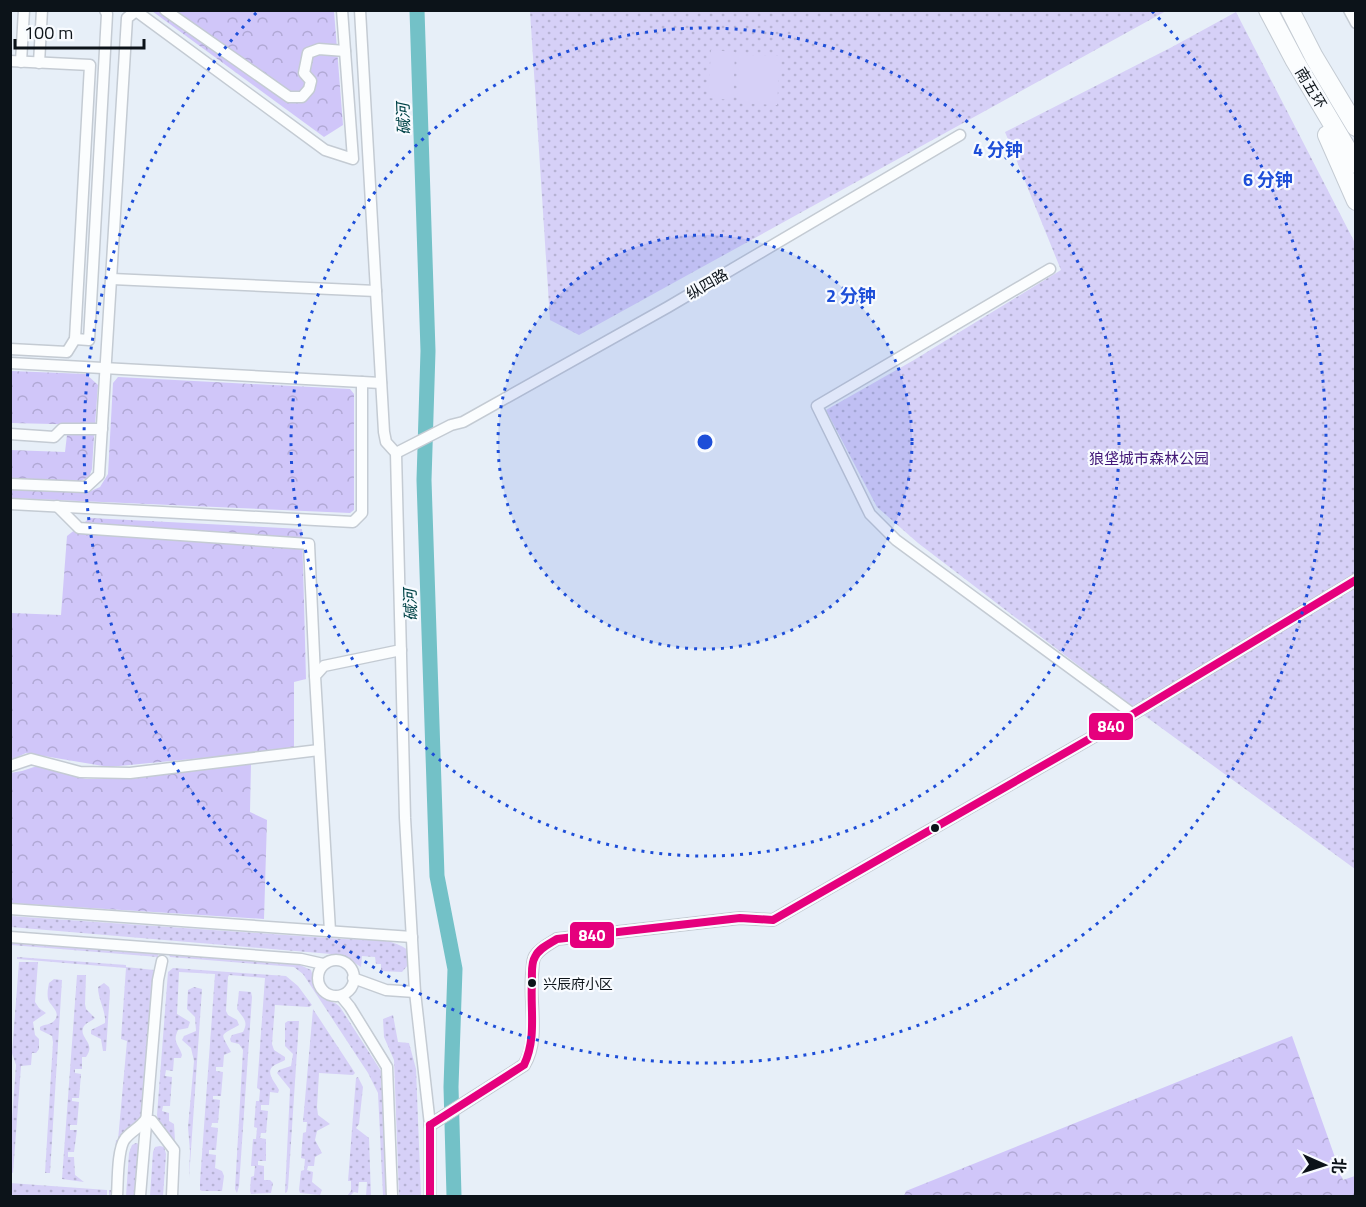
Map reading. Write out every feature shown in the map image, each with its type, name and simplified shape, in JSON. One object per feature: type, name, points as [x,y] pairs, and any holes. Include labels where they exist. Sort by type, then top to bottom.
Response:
[{"type":"highway","name":"南五环","points":[[1268,10],[1295,62],[1356,164]]},
{"type":"highway","name":"南五环","points":[[1290,10],[1314,57],[1356,127]]},
{"type":"highway","points":[[1314,57],[1356,109]]},
{"type":"highway","points":[[1295,62],[1356,201]]},
{"type":"street","points":[[10,349],[67,352],[75,339],[90,65],[16,61],[24,10]]},
{"type":"street","points":[[39,63],[42,10]]},
{"type":"street","points":[[75,339],[89,340],[107,14],[105,10]]},
{"type":"street","points":[[165,10],[289,97],[302,97],[309,89],[310,81],[304,73],[308,53],[319,49],[345,51]]},
{"type":"street","points":[[10,484],[86,487],[99,476],[127,60],[127,18],[135,12],[325,150],[353,159],[342,10]]},
{"type":"street","points":[[360,10],[384,432],[386,442],[396,453],[405,818],[415,992],[430,1125],[430,1197]]},
{"type":"street","points":[[1349,10],[1356,23]]},
{"type":"street","name":"纵四路","points":[[396,453],[451,425],[462,422],[668,307],[960,135]]},
{"type":"street","points":[[1050,269],[817,406],[870,514],[896,540],[1133,714]]},
{"type":"street","points":[[112,279],[376,291]]},
{"type":"street","points":[[10,363],[381,383]]},
{"type":"street","points":[[10,504],[353,522],[362,513],[362,382]]},
{"type":"street","points":[[10,434],[54,436],[62,429],[102,429]]},
{"type":"street","points":[[57,506],[79,528],[309,544],[330,932]]},
{"type":"street","points":[[430,1125],[524,1065],[530,1056],[532,1046],[531,989],[534,958],[542,948],[557,939],[740,918],[773,920],[1133,714],[1356,580]]},
{"type":"street","points":[[315,676],[324,666],[401,650]]},
{"type":"street","points":[[10,766],[31,759],[80,772],[129,774],[319,750]]},
{"type":"street","points":[[10,909],[412,937]]},
{"type":"street","points":[[10,937],[301,959],[323,964],[336,961],[345,963],[351,968],[353,978],[351,986],[341,996]]},
{"type":"street","points":[[117,1197],[122,1144],[127,1137],[149,1120],[164,979],[162,961],[158,980],[149,1120],[147,1145],[145,1197]]},
{"type":"street","points":[[323,964],[318,973],[321,987],[326,993],[341,996],[350,1007],[387,1068],[392,1197]]},
{"type":"street","points":[[353,978],[386,990],[415,992]]},
{"type":"street","points":[[149,1120],[174,1150],[172,1197]]},
{"type":"street","points":[[123,1197],[127,1147],[134,1139],[147,1145],[158,1141],[164,1143],[168,1148],[170,1157],[167,1197]]},
{"type":"street","points":[[140,1197],[147,1145]]},
{"type":"green space","points":[[152,11],[334,11],[343,125],[324,137]]},
{"type":"green space","points":[[530,11],[1166,11],[579,335],[550,320]]},
{"type":"green space","name":"狼垡城市森林公园","points":[[1236,12],[1355,243],[1355,869],[1134,708],[918,543],[877,507],[826,410],[914,360],[1061,270],[1005,132]]},
{"type":"green space","points":[[711,50],[735,52],[733,100],[708,98]]},
{"type":"green space","points":[[739,55],[780,56],[777,105],[737,103]]},
{"type":"green space","points":[[11,371],[86,374],[98,385],[95,425],[11,423]]},
{"type":"green space","points":[[118,377],[350,389],[354,394],[354,510],[350,513],[11,498],[11,489],[89,492],[100,487],[108,474],[113,383]]},
{"type":"green space","points":[[67,435],[94,435],[92,469],[89,477],[78,482],[11,478],[10,450],[65,452]]},
{"type":"green space","points":[[90,518],[302,529],[306,679],[294,682],[294,749],[109,767],[26,753],[11,760],[11,613],[61,615],[67,536]]},
{"type":"green space","points":[[251,763],[250,812],[267,820],[264,919],[11,903],[10,773],[37,766],[86,779],[132,779]]},
{"type":"green space","points":[[10,916],[377,940],[393,943],[408,950],[408,965],[402,972],[381,971],[381,964],[376,964],[375,957],[362,956],[361,967],[343,955],[11,927]]},
{"type":"green space","points":[[10,942],[158,952],[158,957],[11,945]]},
{"type":"green space","points":[[171,954],[300,965],[311,970],[320,994],[340,1007],[381,1071],[387,1196],[383,1196],[378,1093],[368,1073],[303,974],[294,967],[170,957]]},
{"type":"green space","points":[[17,957],[126,965],[126,967],[154,970],[143,1115],[118,1140],[127,1041],[121,1039],[126,968],[17,959]]},
{"type":"green space","points":[[19,962],[38,962],[35,1002],[46,1013],[33,1022],[35,1035],[39,1039],[39,1049],[36,1053],[32,1053],[31,1065],[21,1066],[13,1173],[11,1172],[11,1133],[16,1065],[12,1053]]},
{"type":"green space","points":[[173,968],[286,976],[298,986],[312,1005],[309,1007],[275,1005],[272,1044],[274,1050],[285,1057],[285,1060],[270,1070],[279,1090],[278,1093],[270,1092],[269,1105],[261,1105],[261,1110],[268,1111],[266,1133],[261,1133],[260,1138],[266,1139],[266,1161],[258,1161],[258,1165],[264,1166],[264,1180],[270,1180],[273,1183],[271,1193],[251,1194],[250,1191],[255,1166],[251,1166],[253,1139],[256,1139],[257,1128],[254,1127],[256,1101],[259,1101],[260,1090],[257,1088],[265,978],[229,975],[228,977],[226,1011],[228,1015],[237,1020],[239,1025],[223,1035],[231,1052],[224,1055],[223,1067],[216,1067],[216,1071],[223,1072],[221,1096],[213,1096],[213,1099],[220,1100],[218,1123],[212,1123],[211,1127],[218,1128],[216,1150],[209,1150],[209,1154],[216,1155],[215,1168],[222,1171],[224,1176],[222,1191],[202,1191],[200,1182],[215,974],[179,972],[177,1014],[190,1022],[188,1028],[178,1030],[176,1034],[176,1041],[182,1055],[181,1058],[174,1058],[173,1071],[166,1070],[165,1076],[172,1077],[170,1106],[163,1106],[162,1111],[169,1113],[169,1121],[174,1124],[175,1141],[158,1121],[157,1115],[168,972]]},
{"type":"green space","points":[[77,975],[86,975],[86,1009],[95,1018],[84,1026],[83,1034],[89,1052],[86,1057],[82,1057],[82,1069],[75,1069],[75,1073],[81,1074],[79,1098],[72,1098],[72,1101],[79,1102],[77,1125],[70,1125],[70,1130],[77,1130],[74,1152],[68,1152],[68,1157],[74,1157],[75,1175],[84,1182],[62,1179]]},
{"type":"green space","points":[[54,979],[62,980],[50,1173],[45,1173],[53,1042],[52,1036],[40,1030],[40,1027],[52,1022],[57,1015],[48,999],[49,983]]},
{"type":"green space","points":[[104,983],[110,991],[106,1051],[103,1051],[101,1039],[91,1034],[91,1030],[105,1023],[98,987]]},
{"type":"green space","points":[[194,987],[202,989],[189,1179],[188,1127],[194,1061],[191,1048],[182,1040],[184,1036],[196,1031],[195,1017],[187,1009],[188,990]]},
{"type":"green space","points":[[239,991],[251,992],[252,997],[237,1193],[235,1189],[243,1050],[239,1044],[231,1042],[230,1039],[232,1035],[243,1032],[245,1025],[237,1009]]},
{"type":"green space","points":[[313,1009],[355,1073],[353,1075],[319,1073],[318,1115],[330,1124],[317,1131],[315,1140],[322,1153],[315,1157],[314,1166],[308,1166],[307,1170],[313,1172],[312,1182],[322,1190],[320,1195],[300,1193],[299,1190],[305,1159],[301,1158],[303,1133],[306,1132],[307,1122],[303,1122]]},
{"type":"green space","points":[[393,1015],[398,1042],[409,1043],[416,1069],[421,1196],[399,1196],[394,1060],[384,1037],[383,1019]]},
{"type":"green space","points":[[299,1021],[288,1188],[285,1193],[290,1089],[277,1073],[291,1066],[293,1054],[285,1046],[285,1023]]},
{"type":"green space","points":[[1292,1036],[1343,1180],[1355,1176],[1355,1196],[904,1196],[906,1191]]},
{"type":"green space","points":[[358,1077],[363,1087],[359,1124],[356,1128],[369,1138],[371,1196],[366,1196],[367,1182],[359,1182],[358,1193],[354,1192],[347,1196],[351,1191],[351,1181],[348,1181],[356,1078]]},
{"type":"green space","points":[[116,1140],[118,1140],[114,1196],[109,1196],[109,1190],[112,1190]]},
{"type":"green space","points":[[139,1144],[136,1196],[126,1196],[129,1153],[132,1145]]},
{"type":"green space","points":[[155,1147],[164,1147],[166,1154],[163,1196],[150,1196],[153,1152]]},
{"type":"green space","points":[[10,1183],[107,1190],[107,1196],[11,1196]]},
{"type":"waterway","name":"碱河","points":[[417,10],[428,351],[424,480],[437,876],[455,969],[451,1087],[454,1196]]},
{"type":"transit line","name":"840","points":[[430,1125],[524,1065],[532,1034],[533,962],[539,951],[557,939],[740,918],[773,920],[1133,714],[1356,580]]},
{"type":"transit line","name":"840","points":[[430,1125],[430,1196]]},
{"type":"place","name":"兴辰府小区","points":[[532,983]]}]
